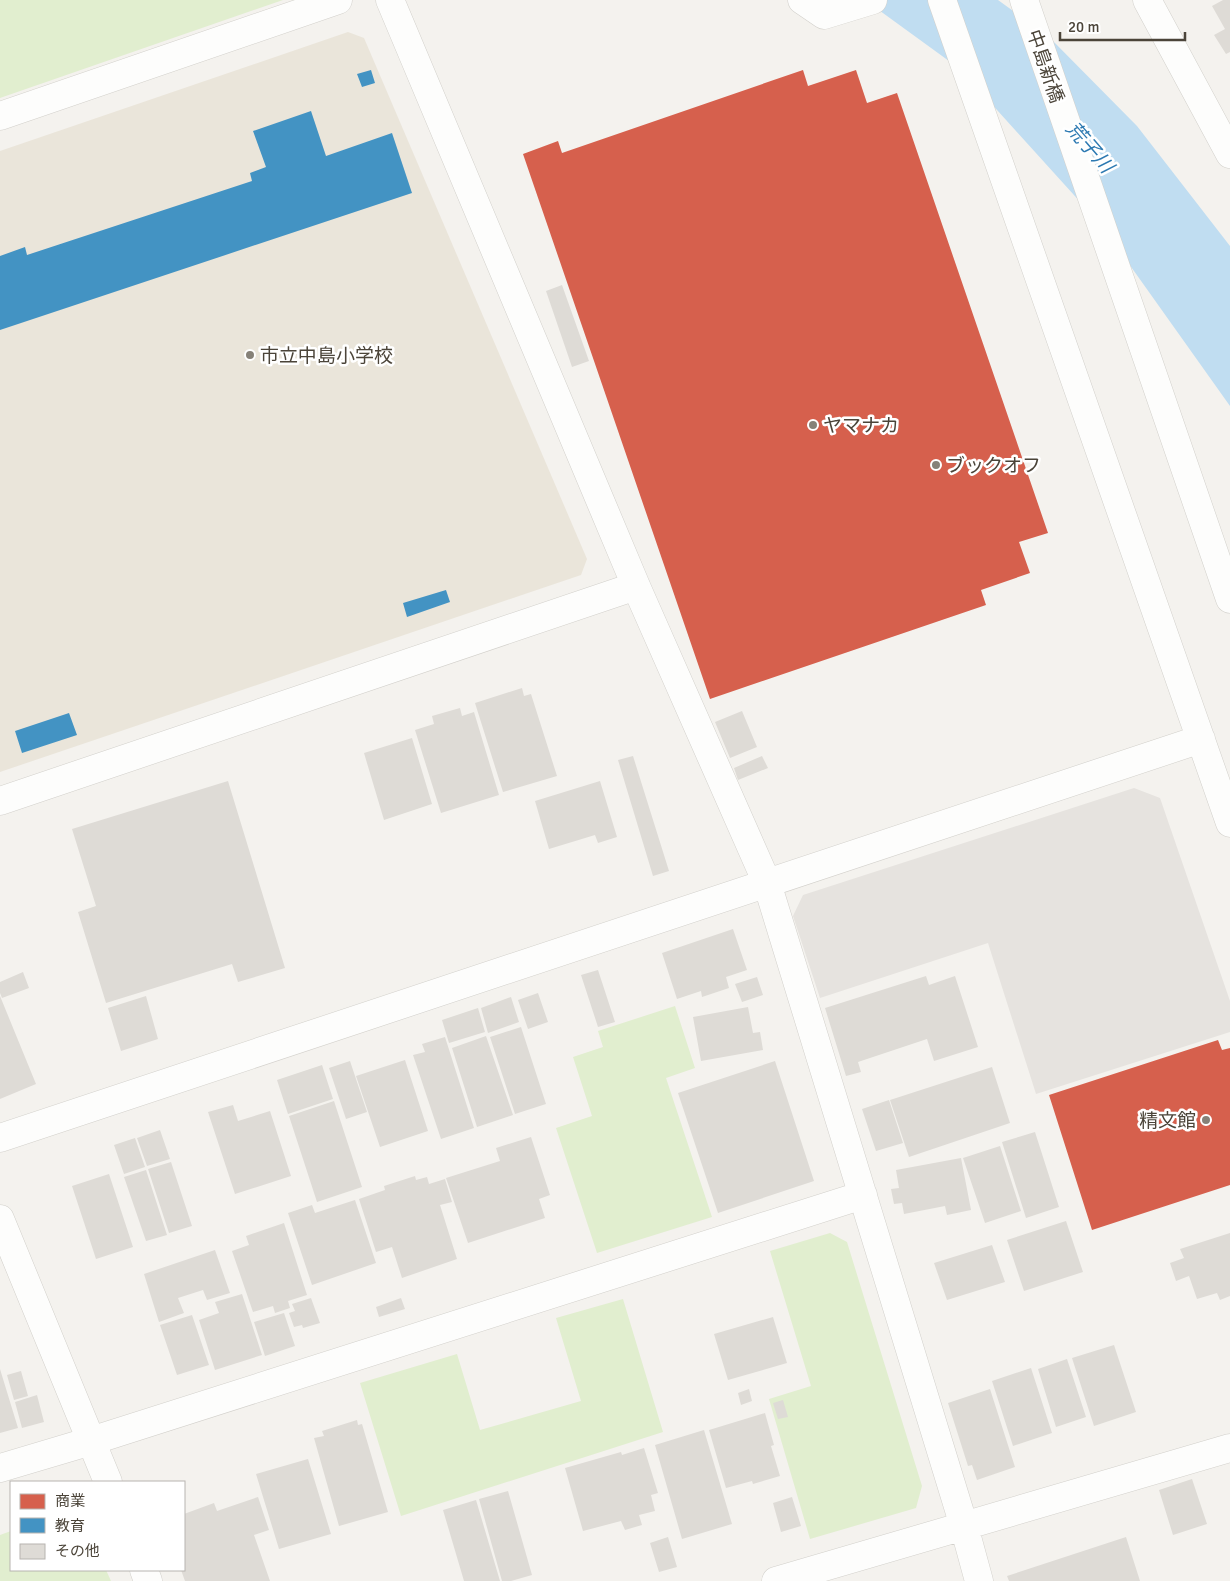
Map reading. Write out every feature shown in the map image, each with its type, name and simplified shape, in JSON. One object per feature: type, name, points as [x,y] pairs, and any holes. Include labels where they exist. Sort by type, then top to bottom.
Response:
[{"type":"street","points":[[0,116],[338,0]]},
{"type":"street","points":[[390,0],[636,586],[767,883],[964,1526],[979,1581]]},
{"type":"street","points":[[802,0],[835,12],[873,0]]},
{"type":"street","points":[[942,0],[1230,823]]},
{"type":"street","points":[[1146,0],[1230,154]]},
{"type":"street","name":"中島新橋","points":[[1025,3],[1230,599]]},
{"type":"street","points":[[0,801],[636,586]]},
{"type":"street","points":[[0,1138],[1201,739]]},
{"type":"street","points":[[0,1468],[91,1441],[863,1195]]},
{"type":"street","points":[[0,1219],[108,1481]]},
{"type":"street","points":[[776,1581],[1230,1448]]},
{"type":"shaded area","name":"市立中島小学校","points":[[348,32],[364,38],[587,559],[581,575],[0,772],[0,151]]},
{"type":"shaded area","points":[[1134,788],[1160,798],[1230,1001],[1230,1032],[1036,1094],[988,943],[820,998],[793,916],[803,895]]},
{"type":"green space","points":[[0,0],[283,0],[0,98]]},
{"type":"green space","points":[[675,1006],[695,1068],[666,1078],[712,1217],[597,1253],[556,1128],[592,1116],[573,1057],[603,1047],[598,1031]]},
{"type":"green space","points":[[830,1233],[847,1242],[922,1486],[916,1508],[810,1539],[769,1399],[811,1386],[770,1251]]},
{"type":"green space","points":[[623,1299],[663,1432],[401,1516],[360,1383],[457,1354],[480,1430],[581,1401],[556,1318]]},
{"type":"green space","points":[[10,1531],[10,1571],[106,1571],[111,1581],[0,1581],[0,1535]]},
{"type":"water","name":"荒子川","points":[[865,0],[998,0],[1050,38],[1137,126],[1230,246],[1230,406],[1102,226],[960,69]]},
{"type":"building: 商業","name":"ヤマナカ","points":[[803,70],[808,86],[856,70],[867,103],[897,93],[1048,533],[1019,542],[1030,573],[981,590],[986,605],[710,699],[523,154],[558,141],[562,153]]},
{"type":"building: 商業","points":[[1218,1040],[1222,1050],[1230,1048],[1230,1185],[1092,1230],[1049,1095]]},
{"type":"building: 教育","points":[[371,70],[375,83],[362,87],[357,74]]},
{"type":"building: 教育","points":[[311,111],[326,156],[392,133],[412,193],[0,330],[0,256],[25,247],[27,255],[252,181],[250,173],[266,167],[253,131]]},
{"type":"building: 教育","points":[[446,590],[450,602],[407,617],[403,603]]},
{"type":"building: 教育","points":[[69,713],[77,735],[22,753],[15,731]]},
{"type":"building: その他","points":[[1223,0],[1230,0],[1230,52],[1226,54],[1214,35],[1225,29],[1212,6]]},
{"type":"building: その他","points":[[562,285],[589,361],[572,367],[546,291]]},
{"type":"building: その他","points":[[522,688],[524,696],[531,694],[557,776],[503,792],[475,703]]},
{"type":"building: その他","points":[[460,708],[462,716],[474,712],[499,795],[441,813],[415,730],[434,724],[432,716]]},
{"type":"building: その他","points":[[742,711],[757,747],[730,758],[715,722]]},
{"type":"building: その他","points":[[412,738],[432,804],[384,820],[364,753]]},
{"type":"building: その他","points":[[633,756],[669,871],[653,876],[618,760]]},
{"type":"building: その他","points":[[762,756],[768,768],[738,780],[734,768]]},
{"type":"building: その他","points":[[228,781],[285,968],[238,982],[232,964],[106,1003],[78,912],[96,906],[72,829]]},
{"type":"building: その他","points":[[600,781],[617,837],[598,843],[595,835],[549,849],[535,801]]},
{"type":"building: その他","points":[[733,929],[747,970],[726,977],[729,988],[702,997],[701,991],[677,999],[662,953]]},
{"type":"building: その他","points":[[598,970],[615,1022],[598,1027],[581,975]]},
{"type":"building: その他","points":[[23,972],[29,988],[2,998],[0,982]]},
{"type":"building: その他","points":[[926,976],[929,985],[955,976],[978,1047],[934,1061],[927,1039],[858,1062],[861,1072],[846,1076],[825,1008]]},
{"type":"building: その他","points":[[757,977],[763,995],[742,1002],[735,984]]},
{"type":"building: その他","points":[[538,993],[548,1022],[528,1029],[518,1000]]},
{"type":"building: その他","points":[[0,996],[36,1084],[0,1099]]},
{"type":"building: その他","points":[[146,996],[158,1039],[121,1051],[108,1008]]},
{"type":"building: その他","points":[[511,997],[519,1022],[488,1033],[481,1008]]},
{"type":"building: その他","points":[[748,1007],[753,1033],[760,1032],[763,1050],[701,1061],[693,1017]]},
{"type":"building: その他","points":[[478,1008],[485,1032],[449,1043],[442,1020]]},
{"type":"building: その他","points":[[521,1027],[546,1104],[515,1114],[490,1037]]},
{"type":"building: その他","points":[[486,1036],[513,1115],[477,1127],[452,1048]]},
{"type":"building: その他","points":[[445,1037],[474,1128],[441,1139],[413,1055],[425,1052],[422,1044]]},
{"type":"building: その他","points":[[405,1060],[428,1131],[380,1147],[356,1076]]},
{"type":"building: その他","points":[[350,1061],[367,1112],[346,1119],[329,1068]]},
{"type":"building: その他","points":[[775,1061],[814,1181],[718,1213],[678,1093]]},
{"type":"building: その他","points":[[322,1065],[333,1099],[288,1114],[277,1080]]},
{"type":"building: その他","points":[[992,1067],[1010,1123],[909,1157],[890,1100]]},
{"type":"building: その他","points":[[889,1100],[903,1143],[876,1151],[862,1109]]},
{"type":"building: その他","points":[[334,1101],[362,1187],[317,1202],[289,1116]]},
{"type":"building: その他","points":[[233,1105],[238,1121],[270,1111],[291,1176],[235,1194],[208,1112]]},
{"type":"building: その他","points":[[160,1130],[170,1159],[147,1166],[137,1138]]},
{"type":"building: その他","points":[[1035,1132],[1059,1207],[1026,1218],[1002,1142]]},
{"type":"building: その他","points":[[531,1137],[550,1195],[539,1199],[545,1218],[468,1243],[446,1178],[500,1161],[496,1148]]},
{"type":"building: その他","points":[[135,1138],[145,1167],[124,1174],[114,1145]]},
{"type":"building: その他","points":[[1000,1146],[1021,1211],[985,1223],[963,1158]]},
{"type":"building: その他","points":[[961,1158],[971,1210],[947,1215],[945,1206],[904,1214],[902,1203],[894,1204],[891,1189],[899,1188],[896,1170]]},
{"type":"building: その他","points":[[171,1162],[192,1226],[169,1233],[148,1169]]},
{"type":"building: その他","points":[[146,1170],[167,1235],[146,1241],[124,1177]]},
{"type":"building: その他","points":[[109,1174],[133,1247],[96,1259],[72,1186]]},
{"type":"building: その他","points":[[415,1176],[416,1180],[427,1177],[429,1184],[445,1179],[452,1202],[440,1205],[457,1259],[402,1278],[392,1247],[376,1252],[359,1199],[385,1190],[384,1186]]},
{"type":"building: その他","points":[[355,1200],[376,1263],[312,1285],[288,1213],[312,1205],[315,1213]]},
{"type":"building: その他","points":[[1066,1221],[1083,1272],[1024,1291],[1007,1240]]},
{"type":"building: その他","points":[[284,1223],[307,1295],[288,1301],[290,1308],[275,1313],[273,1306],[253,1312],[232,1251],[249,1245],[246,1236]]},
{"type":"building: その他","points":[[1230,1233],[1230,1296],[1220,1300],[1217,1293],[1197,1299],[1189,1276],[1176,1281],[1170,1263],[1184,1258],[1180,1249]]},
{"type":"building: その他","points":[[992,1245],[1005,1282],[947,1300],[934,1263]]},
{"type":"building: その他","points":[[215,1250],[230,1293],[207,1300],[203,1290],[178,1298],[184,1313],[159,1322],[144,1274]]},
{"type":"building: その他","points":[[242,1294],[262,1355],[215,1370],[199,1320],[219,1313],[215,1302]]},
{"type":"building: その他","points":[[311,1298],[320,1323],[303,1328],[302,1325],[294,1327],[289,1313],[295,1311],[292,1304]]},
{"type":"building: その他","points":[[401,1298],[405,1309],[379,1317],[376,1307]]},
{"type":"building: その他","points":[[284,1313],[295,1346],[265,1356],[254,1322]]},
{"type":"building: その他","points":[[192,1315],[209,1365],[177,1375],[160,1325]]},
{"type":"building: その他","points":[[773,1317],[787,1363],[728,1380],[714,1334]]},
{"type":"building: その他","points":[[1114,1345],[1136,1412],[1094,1426],[1072,1358]]},
{"type":"building: その他","points":[[1067,1359],[1086,1417],[1056,1427],[1038,1369]]},
{"type":"building: その他","points":[[1031,1368],[1052,1433],[1013,1446],[992,1381]]},
{"type":"building: その他","points":[[0,1369],[18,1428],[0,1433]]},
{"type":"building: その他","points":[[21,1371],[28,1396],[14,1400],[7,1375]]},
{"type":"building: その他","points":[[749,1389],[752,1401],[741,1405],[738,1393]]},
{"type":"building: その他","points":[[990,1389],[1015,1467],[977,1480],[972,1465],[968,1466],[948,1403]]},
{"type":"building: その他","points":[[37,1395],[44,1422],[22,1428],[15,1402]]},
{"type":"building: その他","points":[[783,1400],[788,1417],[778,1419],[773,1403]]},
{"type":"building: その他","points":[[765,1413],[774,1445],[771,1446],[780,1476],[753,1484],[752,1481],[726,1488],[709,1430]]},
{"type":"building: その他","points":[[357,1420],[358,1425],[362,1424],[388,1512],[339,1526],[314,1438],[324,1436],[322,1431]]},
{"type":"building: その他","points":[[704,1430],[732,1524],[682,1539],[655,1445]]},
{"type":"building: その他","points":[[644,1448],[658,1493],[651,1495],[655,1511],[639,1515],[642,1525],[625,1530],[621,1521],[583,1531],[565,1468],[621,1452],[622,1455]]},
{"type":"building: その他","points":[[308,1459],[331,1534],[279,1549],[256,1474]]},
{"type":"building: その他","points":[[1192,1479],[1207,1524],[1173,1535],[1159,1490]]},
{"type":"building: その他","points":[[508,1491],[532,1575],[511,1581],[502,1581],[479,1499]]},
{"type":"building: その他","points":[[258,1497],[269,1530],[254,1535],[270,1581],[185,1581],[181,1571],[185,1571],[185,1514],[214,1503],[217,1511]]},
{"type":"building: その他","points":[[792,1497],[801,1526],[781,1532],[773,1503]]},
{"type":"building: その他","points":[[476,1500],[500,1581],[464,1581],[443,1510]]},
{"type":"building: その他","points":[[668,1537],[677,1567],[659,1572],[650,1543]]},
{"type":"building: その他","points":[[1126,1537],[1140,1581],[1009,1581],[1007,1576]]},
{"type":"place","name":"市立中島小学校","points":[[250,355]]},
{"type":"place","name":"ヤマナカ","points":[[813,425]]},
{"type":"place","name":"ブックオフ","points":[[936,465]]},
{"type":"place","name":"精文館","points":[[1206,1120]]}]
